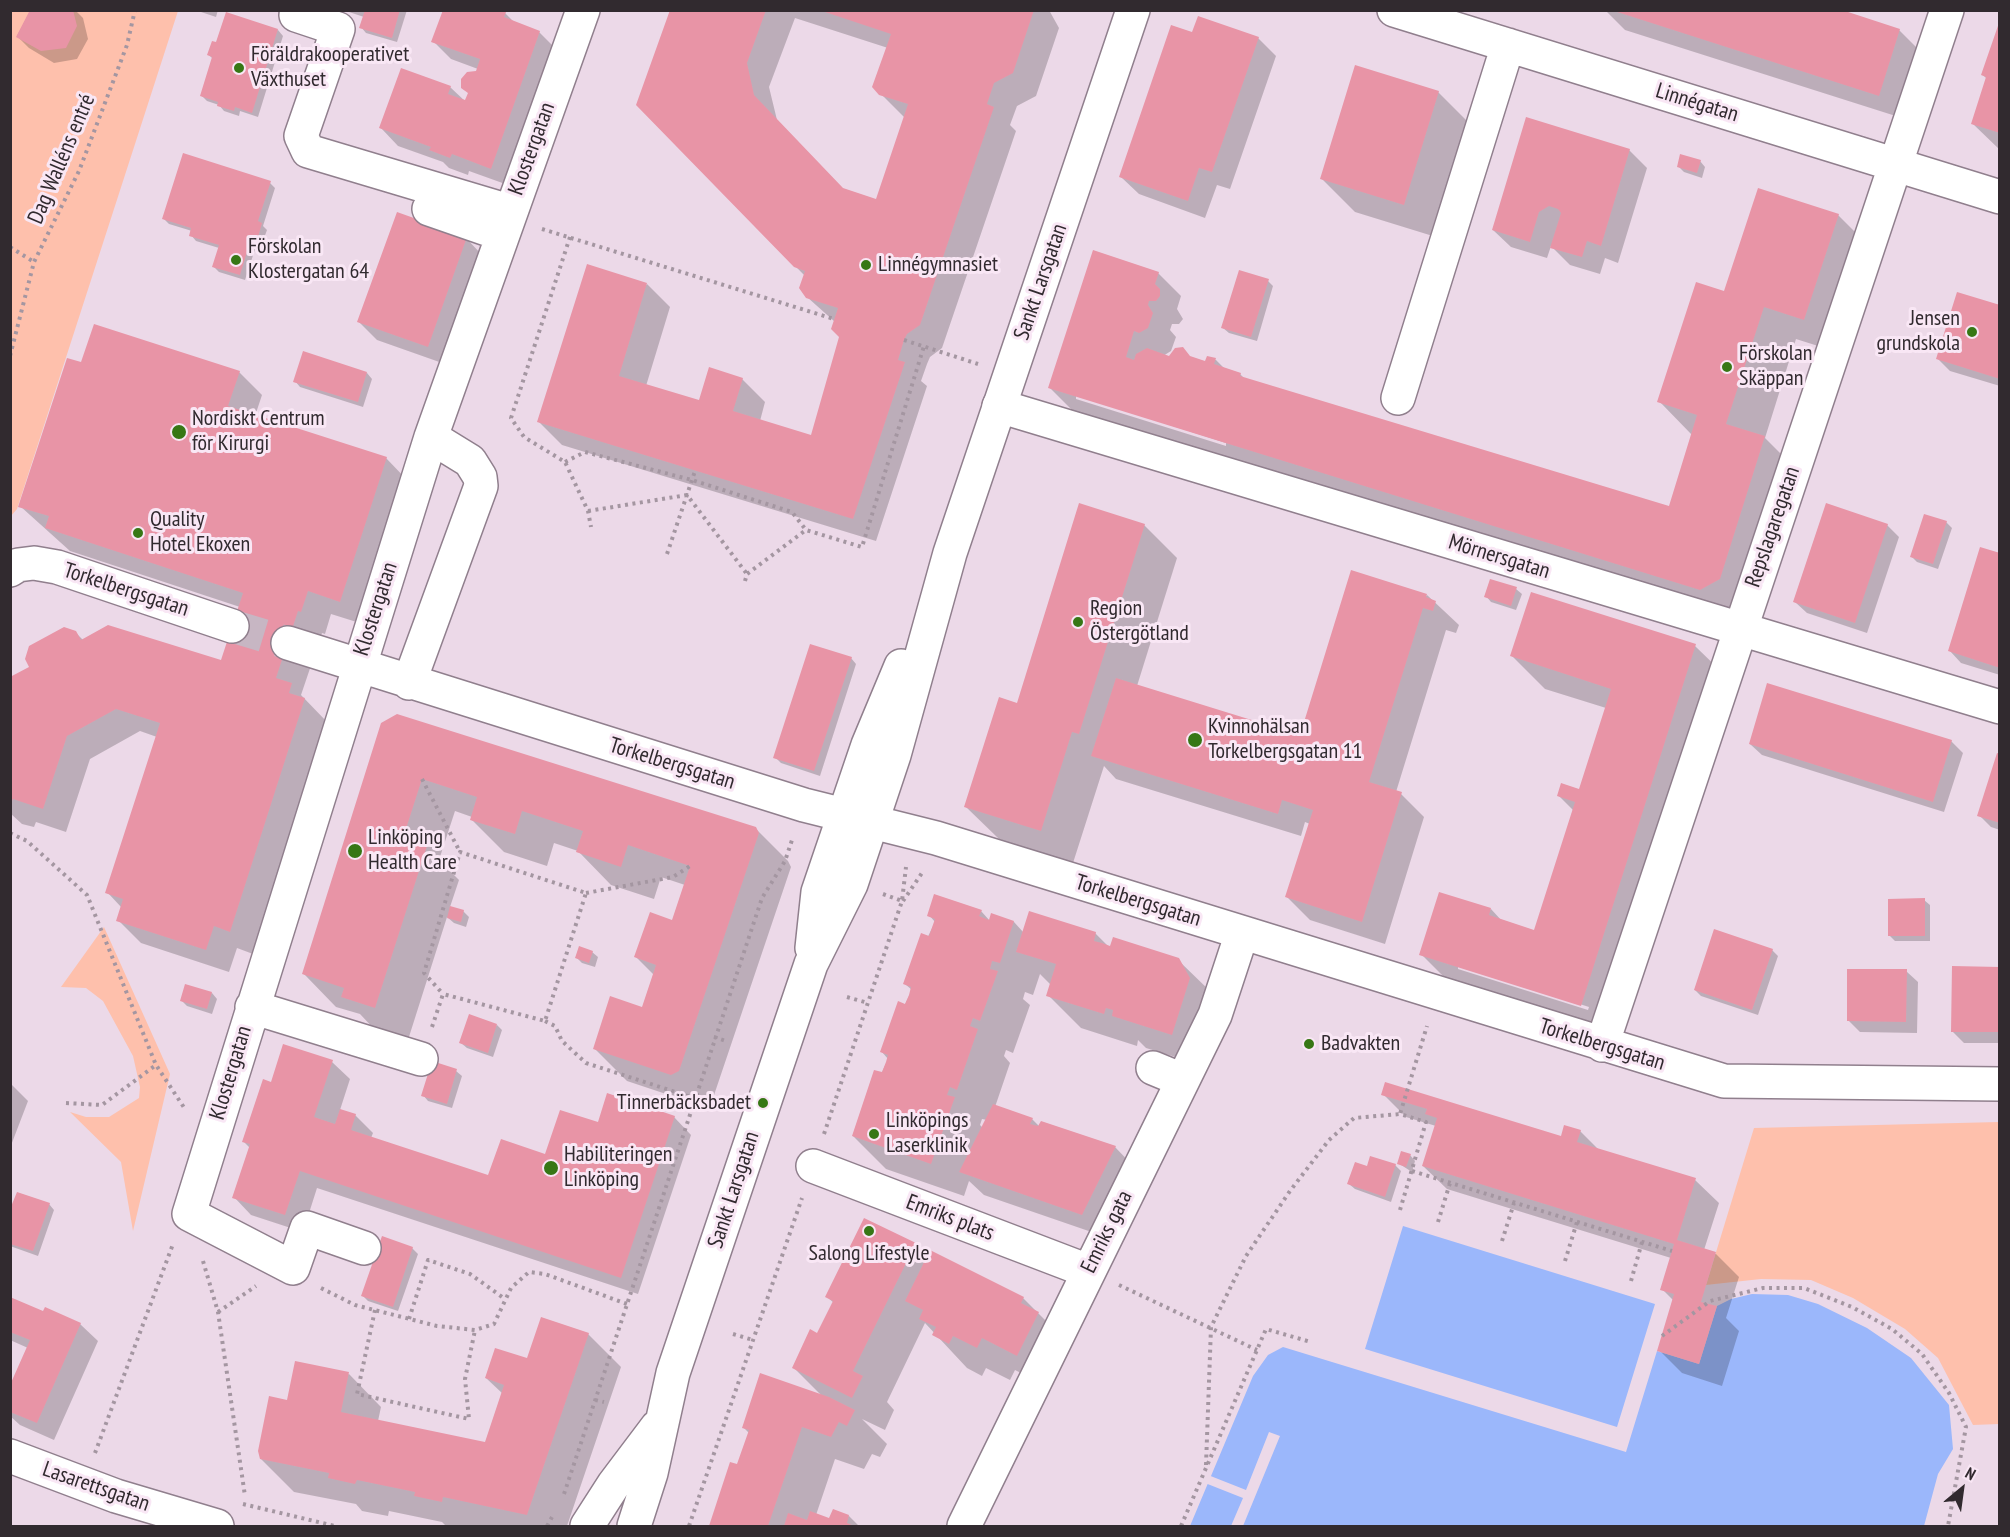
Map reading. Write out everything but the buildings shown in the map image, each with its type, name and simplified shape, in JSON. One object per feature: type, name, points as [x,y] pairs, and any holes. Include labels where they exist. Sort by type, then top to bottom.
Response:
[{"type":"street","name":"Klostergatan","points":[[189,1214],[431,437],[583,10]]},
{"type":"street","name":"Sankt Larsgatan","points":[[632,1520],[651,1473],[673,1373],[811,964],[818,891],[857,820],[868,745],[950,553],[1133,10]]},
{"type":"street","name":"Linnégatan","points":[[1394,10],[2000,197]]},
{"type":"street","name":"Repslagaregatan","points":[[1602,1045],[1947,10]]},
{"type":"street","points":[[296,15],[338,29],[301,136],[308,151],[506,221]]},
{"type":"street","points":[[1398,398],[1508,45]]},
{"type":"street","points":[[335,177],[506,221]]},
{"type":"street","name":"Mörnersgatan","points":[[999,406],[2000,707]]},
{"type":"street","points":[[409,682],[481,486],[480,477],[470,461],[431,437]]},
{"type":"street","name":"Torkelbergsgatan","points":[[13,566],[34,562],[57,567],[232,626]]},
{"type":"street","name":"Torkelbergsgatan","points":[[288,644],[857,820],[936,838],[1724,1081],[2000,1084]]},
{"type":"street","name":"Emriks gata","points":[[964,1527],[1088,1271],[1168,1074],[1215,1015],[1242,933]]},
{"type":"street","points":[[252,1007],[421,1059]]},
{"type":"street","name":"Emriks plats","points":[[813,1166],[1088,1271]]},
{"type":"street","points":[[189,1214],[292,1268],[307,1228],[364,1248]]},
{"type":"street","name":"Sankt Larsgatan","points":[[587,1527],[614,1484],[663,1419]]},
{"type":"street","name":"Lasarettsgatan","points":[[10,1456],[116,1496],[217,1527]]},
{"type":"path","name":"Dag Walléns entré","points":[[10,356],[34,262],[79,171],[127,45],[135,10]]},
{"type":"path","points":[[506,221],[570,237],[834,319]]},
{"type":"path","points":[[570,237],[512,418],[525,437],[565,462],[588,511],[591,527]]},
{"type":"path","points":[[12,249],[34,262]]},
{"type":"path","points":[[904,340],[1010,375]]},
{"type":"path","points":[[565,462],[585,452],[692,480],[792,512],[806,530],[862,547],[924,346]]},
{"type":"path","points":[[667,554],[695,471]]},
{"type":"path","points":[[588,511],[687,495]]},
{"type":"path","points":[[687,495],[747,574]]},
{"type":"path","points":[[745,581],[747,574],[806,530]]},
{"type":"path","points":[[422,779],[460,852],[424,973],[443,994],[555,1026],[562,1041],[586,1063],[694,1098]]},
{"type":"path","points":[[10,833],[27,841],[87,895],[156,1065],[209,1144]]},
{"type":"path","points":[[460,852],[586,893],[673,877],[690,866]]},
{"type":"path","points":[[560,1500],[762,897],[785,861]]},
{"type":"path","points":[[544,1021],[586,893]]},
{"type":"path","points":[[689,1527],[902,901]]},
{"type":"path","points":[[1400,1114],[1437,993]]},
{"type":"path","points":[[421,1059],[443,994]]},
{"type":"path","points":[[847,996],[868,1003]]},
{"type":"path","points":[[714,1037],[726,1041]]},
{"type":"path","points":[[66,1103],[102,1106],[156,1065]]},
{"type":"path","points":[[1206,1466],[1211,1327],[1246,1256],[1290,1191],[1329,1140],[1353,1118],[1400,1114],[1426,1122],[1400,1210]]},
{"type":"path","points":[[1412,1172],[1672,1251]]},
{"type":"path","points":[[1438,1222],[1450,1183]]},
{"type":"path","points":[[1502,1241],[1514,1203]]},
{"type":"path","points":[[92,1461],[161,1272],[174,1239],[189,1214]]},
{"type":"path","points":[[189,1214],[218,1312],[245,1496]]},
{"type":"path","points":[[1565,1261],[1577,1222]]},
{"type":"path","points":[[1631,1281],[1642,1242]]},
{"type":"path","points":[[409,1319],[428,1260],[470,1274],[505,1299]]},
{"type":"path","points":[[292,1268],[315,1285],[355,1305],[437,1326],[475,1330],[494,1324],[511,1287],[529,1272],[545,1274],[627,1304]]},
{"type":"path","points":[[1088,1271],[1257,1350]]},
{"type":"path","points":[[1662,1336],[1710,1301],[1763,1288],[1804,1288],[1852,1307],[1892,1329],[1922,1354],[1949,1393],[1966,1427],[1948,1527]]},
{"type":"path","points":[[375,1310],[357,1394],[469,1419],[465,1379],[475,1330]]},
{"type":"path","points":[[1181,1527],[1266,1329],[1311,1342]]},
{"type":"path","points":[[733,1334],[753,1340]]},
{"type":"path","points":[[595,1400],[604,1402]]},
{"type":"path","points":[[547,1527],[556,1509]]},
{"type":"shaded area","points":[[11,11],[178,11],[17,509],[11,516]]},
{"type":"shaded area","points":[[104,927],[170,1074],[133,1231],[121,1162],[70,1112],[86,1117],[109,1117],[139,1098],[140,1087],[133,1056],[103,1001],[86,988],[61,987]]},
{"type":"shaded area","points":[[1999,1122],[1999,1424],[1973,1425],[1938,1358],[1905,1329],[1853,1298],[1811,1280],[1761,1279],[1706,1285],[1754,1128]]},
{"type":"water","points":[[1403,1226],[1655,1304],[1617,1427],[1365,1349]]},
{"type":"water","points":[[1752,1294],[1788,1295],[1818,1304],[1867,1328],[1911,1358],[1949,1405],[1953,1449],[1938,1474],[1924,1526],[1190,1526],[1253,1376],[1268,1355],[1283,1347],[1626,1452],[1657,1351],[1699,1364],[1717,1306],[1731,1299]]},
{"type":"pier","points":[[1269,1432],[1280,1436],[1243,1526],[1231,1526],[1243,1498],[1205,1483],[1208,1475],[1246,1490]]},
{"type":"tunnel","points":[[232,626],[288,643]]},
{"type":"place","name":"Föräldrakooperativet Växthuset","points":[[239,68]]},
{"type":"place","name":"Förskolan Klostergatan 64","points":[[236,260]]},
{"type":"place","name":"Linnégymnasiet","points":[[866,265]]},
{"type":"place","name":"Jensen grundskola","points":[[1972,332]]},
{"type":"place","name":"Förskolan Skäppan","points":[[1727,367]]},
{"type":"place","name":"Nordiskt Centrum för Kirurgi","points":[[179,432]]},
{"type":"place","name":"Quality Hotel Ekoxen","points":[[138,533]]},
{"type":"place","name":"Region Östergötland","points":[[1078,622]]},
{"type":"place","name":"Kvinnohälsan Torkelbergsgatan 11","points":[[1195,740]]},
{"type":"place","name":"Linköping Health Care","points":[[355,851]]},
{"type":"place","name":"Badvakten","points":[[1309,1044]]},
{"type":"place","name":"Tinnerbäcksbadet","points":[[763,1103]]},
{"type":"place","name":"Linköpings Laserklinik","points":[[874,1134]]},
{"type":"place","name":"Habiliteringen Linköping","points":[[551,1168]]},
{"type":"place","name":"Salong Lifestyle","points":[[869,1231]]}]
